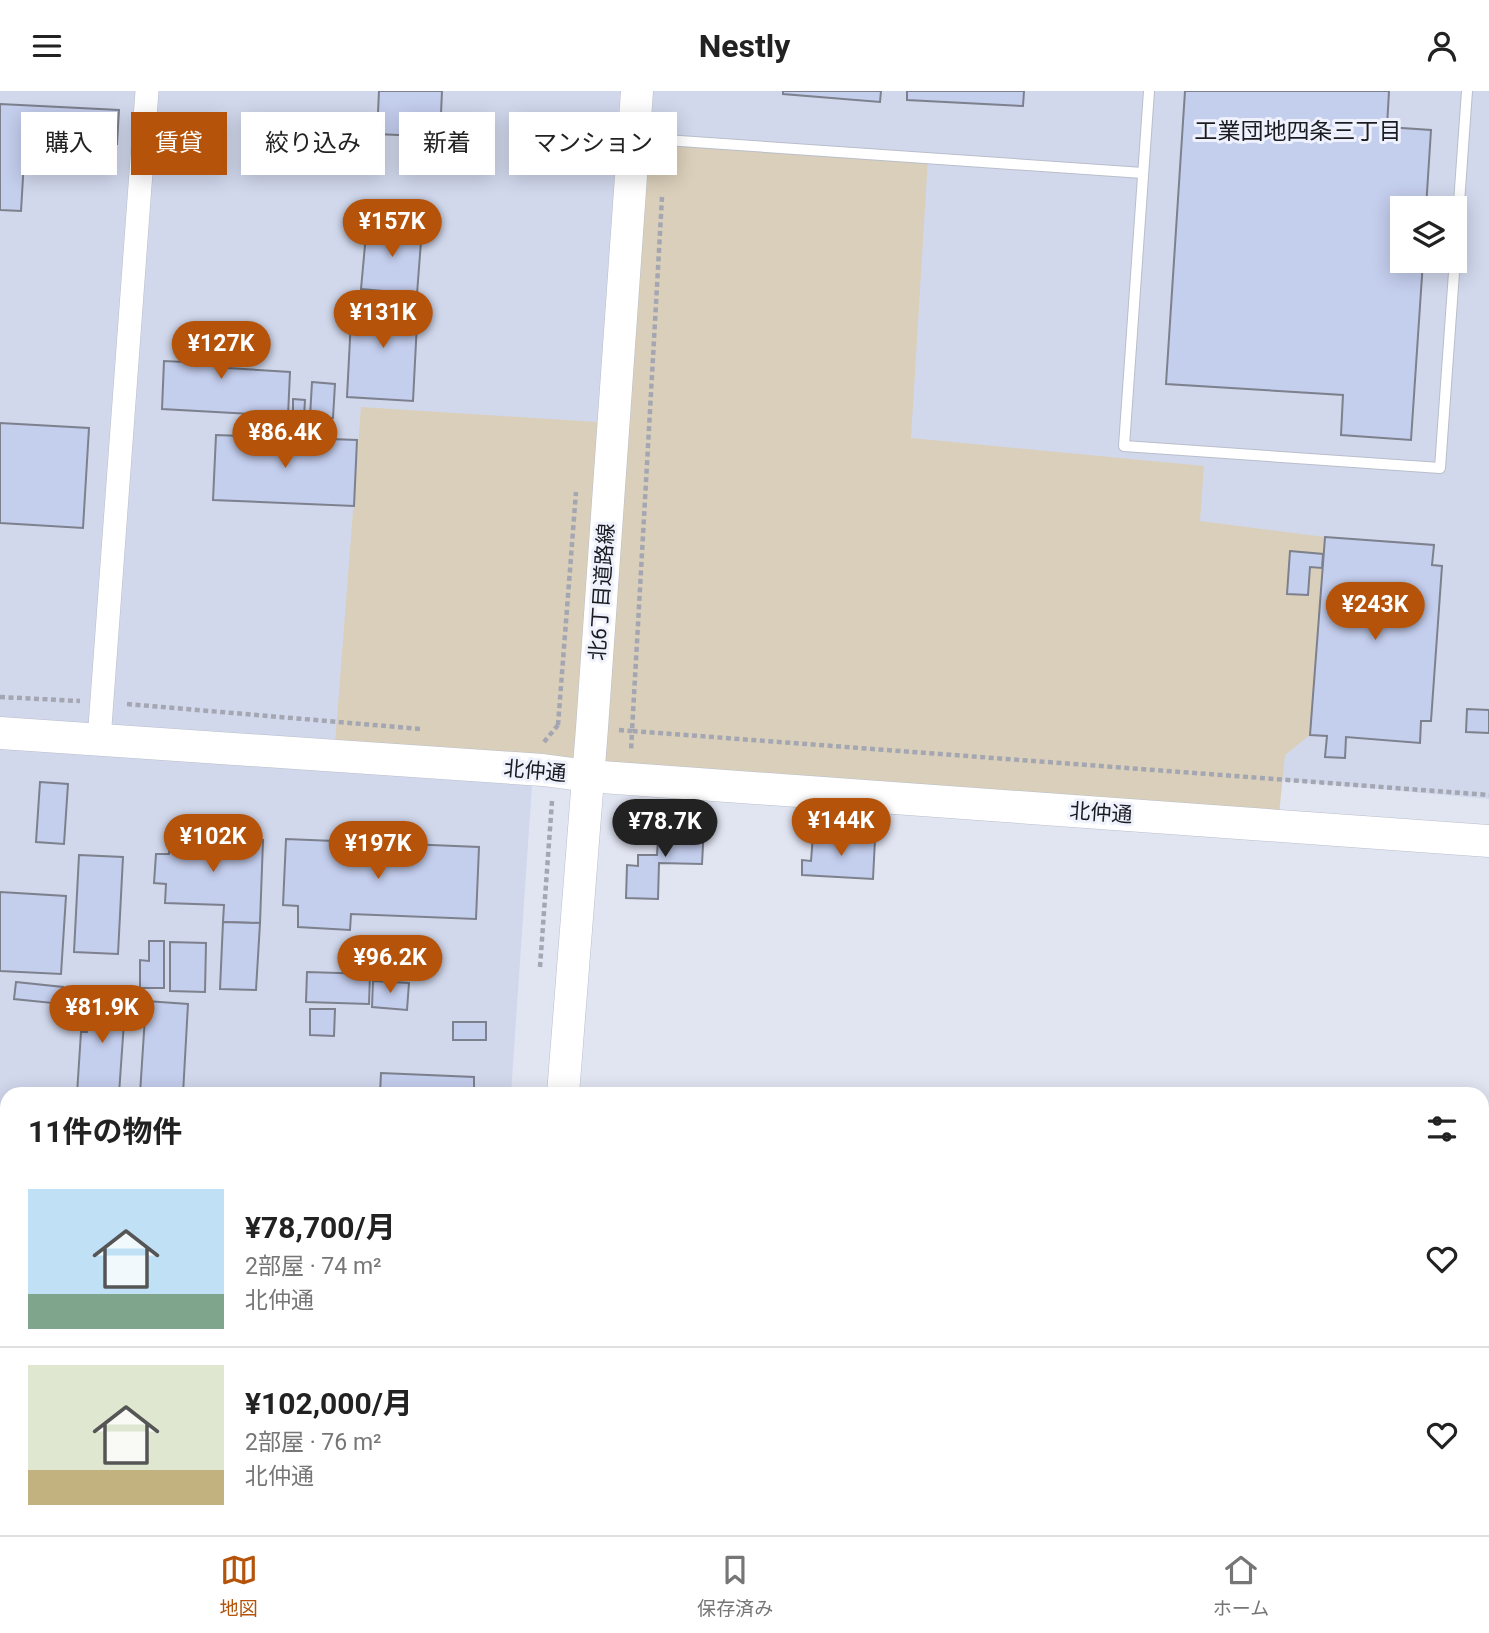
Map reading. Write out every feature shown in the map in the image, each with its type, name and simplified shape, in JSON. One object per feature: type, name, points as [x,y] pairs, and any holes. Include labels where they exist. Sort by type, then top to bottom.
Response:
[{"type":"street","points":[[99,740],[148,91]]},
{"type":"street","name":"北6丁目道路線","points":[[636,112],[637,91]]},
{"type":"street","name":"北6丁目道路線","points":[[564,1087],[631,175]]},
{"type":"street","name":"北仲通","points":[[0,733],[543,770],[588,776],[1489,841]]},
{"type":"lane","points":[[1149,91],[1124,446],[1440,468],[1467,91]]},
{"type":"lane","points":[[677,141],[1143,173]]},
{"type":"path","points":[[662,195],[632,731],[1489,795]]},
{"type":"path","points":[[0,697],[102,702],[433,730]]},
{"type":"path","points":[[540,974],[552,793]]},
{"type":"shaded area","points":[[0,91],[1489,91],[1489,799],[537,713],[511,1087],[0,1087]]},
{"type":"shaded area","points":[[677,141],[928,158],[911,438],[1204,466],[1200,521],[1325,537],[1310,735],[1285,755],[1278,825],[334,757],[361,407],[613,423],[631,175],[677,175]]},
{"type":"building","points":[[379,91],[442,91],[441,112],[399,112],[399,135],[385,134],[385,112],[378,112]]},
{"type":"building","points":[[783,91],[881,91],[880,102],[783,94]]},
{"type":"building","points":[[907,91],[1024,91],[1023,106],[907,100]]},
{"type":"building","points":[[1185,91],[1389,91],[1387,127],[1431,130],[1427,196],[1390,196],[1390,273],[1422,273],[1411,440],[1341,435],[1343,395],[1166,384]]},
{"type":"building","points":[[0,104],[119,110],[117,144],[117,112],[21,112],[21,175],[23,175],[21,211],[0,210]]},
{"type":"building","points":[[367,223],[422,228],[417,294],[361,289]]},
{"type":"building","points":[[352,300],[418,303],[413,401],[347,397]]},
{"type":"building","points":[[187,328],[231,331],[228,368],[290,372],[288,416],[162,409],[164,361],[185,362]]},
{"type":"building","points":[[312,382],[335,384],[333,418],[310,417]]},
{"type":"building","points":[[293,399],[305,400],[304,416],[293,416]]},
{"type":"building","points":[[0,423],[89,428],[83,528],[0,523]]},
{"type":"building","points":[[216,435],[357,440],[354,506],[213,500]]},
{"type":"building","points":[[1325,537],[1434,545],[1432,565],[1442,566],[1431,721],[1421,721],[1420,743],[1346,737],[1345,758],[1325,757],[1327,736],[1310,735]]},
{"type":"building","points":[[1290,551],[1323,554],[1322,568],[1310,567],[1308,595],[1287,594]]},
{"type":"building","points":[[1467,709],[1489,710],[1489,733],[1466,732]]},
{"type":"building","points":[[40,782],[68,784],[64,844],[36,842]]},
{"type":"building","points":[[664,824],[704,826],[702,864],[659,863],[658,899],[626,898],[627,865],[638,866],[638,855],[657,855],[658,838],[663,838]]},
{"type":"building","points":[[170,828],[189,829],[189,837],[263,840],[260,923],[223,922],[224,905],[165,903],[166,884],[154,883],[156,854],[169,854]]},
{"type":"building","points":[[813,835],[875,839],[873,879],[802,875],[802,860],[811,861]]},
{"type":"building","points":[[286,839],[479,847],[476,919],[351,914],[350,930],[298,927],[298,906],[283,905]]},
{"type":"building","points":[[79,855],[123,857],[118,954],[74,952]]},
{"type":"building","points":[[0,892],[66,896],[61,974],[0,971]]},
{"type":"building","points":[[223,922],[260,923],[256,990],[220,989]]},
{"type":"building","points":[[149,941],[164,941],[164,988],[140,988],[140,960],[149,961]]},
{"type":"building","points":[[170,942],[206,943],[205,992],[170,991]]},
{"type":"building","points":[[307,972],[370,974],[369,1004],[306,1002]]},
{"type":"building","points":[[373,981],[409,983],[407,1010],[372,1007]]},
{"type":"building","points":[[16,982],[63,987],[62,1004],[14,999]]},
{"type":"building","points":[[90,990],[126,993],[119,1087],[77,1087],[81,1032],[87,1032]]},
{"type":"building","points":[[146,1001],[188,1004],[183,1087],[140,1087]]},
{"type":"building","points":[[310,1009],[335,1009],[334,1036],[310,1035]]},
{"type":"building","points":[[453,1022],[486,1022],[486,1040],[453,1040]]},
{"type":"building","points":[[381,1073],[474,1077],[474,1087],[380,1087]]},
{"type":"district","name":"工業団地四条三丁目","points":[[1298,131]]}]
